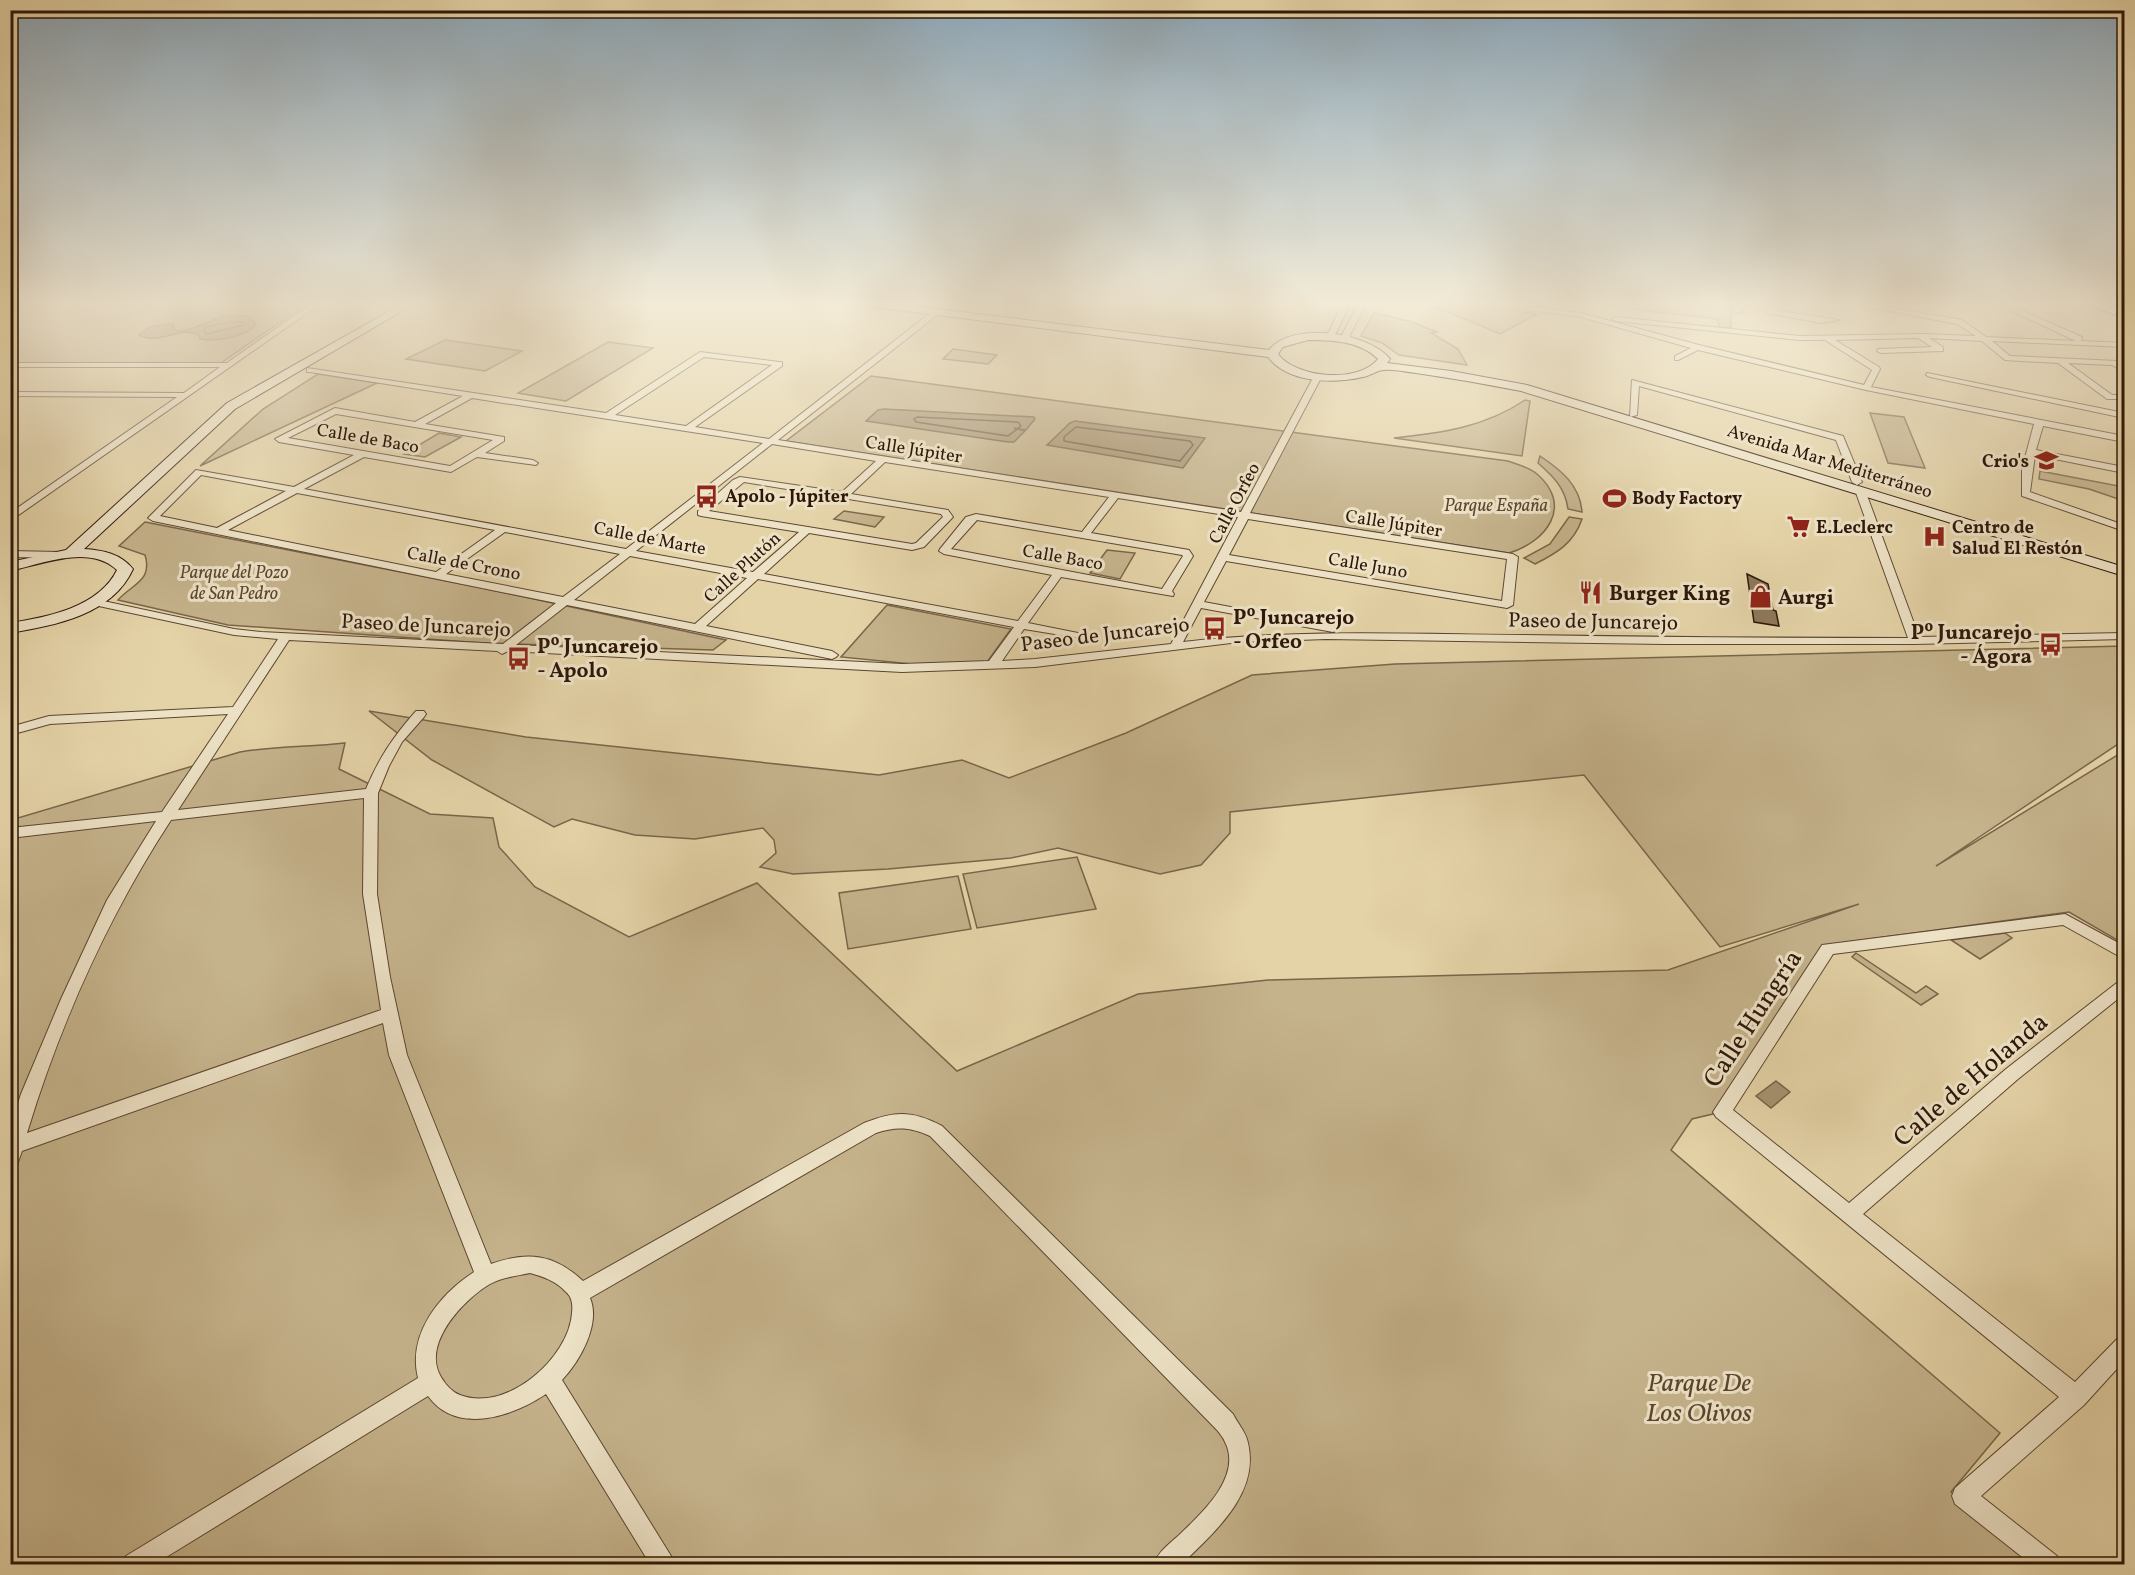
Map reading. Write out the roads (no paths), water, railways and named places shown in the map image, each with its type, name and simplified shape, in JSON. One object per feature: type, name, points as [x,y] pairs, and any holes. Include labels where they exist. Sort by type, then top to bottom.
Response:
[{"type":"street","points":[[10,518],[210,378]]},
{"type":"street","points":[[10,567],[65,554],[231,406],[281,378]]},
{"type":"street","points":[[87,553],[250,406],[298,378]]},
{"type":"street","name":"Calle Júpiter","points":[[358,378],[1114,497],[1513,557],[1507,605]]},
{"type":"street","points":[[606,417],[667,378]]},
{"type":"street","points":[[686,430],[760,378]]},
{"type":"street","points":[[502,650],[853,378]]},
{"type":"street","name":"Calle Orfeo","points":[[1176,645],[1317,378]]},
{"type":"street","name":"Avenida Mar Mediterráneo","points":[[1470,378],[1523,388],[2124,563]]},
{"type":"street","name":"Avenida Mar Mediterráneo","points":[[1494,378],[1513,380],[1633,415],[2124,572]]},
{"type":"street","points":[[1822,378],[2124,440]]},
{"type":"street","points":[[1866,388],[1872,378]]},
{"type":"street","points":[[1942,378],[2124,416]]},
{"type":"street","points":[[2083,378],[2110,397],[2124,397]]},
{"type":"street","points":[[1633,415],[1635,382],[1840,438],[1915,641]]},
{"type":"street","points":[[10,394],[186,394]]},
{"type":"street","points":[[416,425],[471,395]]},
{"type":"street","name":"Calle de Baco","points":[[416,425],[335,411],[279,439],[451,469],[476,454]]},
{"type":"street","points":[[2039,423],[2031,452],[2025,494],[2124,528]]},
{"type":"street","points":[[416,425],[501,439],[476,454]]},
{"type":"street","points":[[2031,452],[2124,470]]},
{"type":"street","points":[[219,531],[362,454]]},
{"type":"street","points":[[476,454],[533,463]]},
{"type":"street","points":[[843,496],[882,460]]},
{"type":"street","name":"Calle de Marte","points":[[200,472],[1094,639]]},
{"type":"street","name":"Calle de Crono","points":[[200,472],[153,518],[832,655]]},
{"type":"street","points":[[743,479],[843,496],[945,512],[948,517],[921,545],[912,547],[701,513],[702,509],[743,479]]},
{"type":"street","points":[[1085,535],[1114,497]]},
{"type":"street","points":[[10,508],[24,508]]},
{"type":"street","name":"Calle Baco","points":[[1085,535],[978,517],[970,519],[944,548],[944,551],[1169,594]]},
{"type":"street","points":[[438,575],[504,529]]},
{"type":"street","name":"Calle Plutón","points":[[698,627],[807,530]]},
{"type":"street","name":"Calle Orfeo","points":[[1085,535],[1185,552],[1188,558],[1167,591],[1169,594]]},
{"type":"street","points":[[10,554],[87,553],[106,555],[119,561],[124,569],[122,579],[112,590],[94,602],[54,619],[10,633]]},
{"type":"street","name":"Calle Juno","points":[[1223,557],[1507,605]]},
{"type":"street","points":[[992,666],[1058,574]]},
{"type":"street","name":"Paseo de Juncarejo","points":[[94,602],[234,632],[285,637],[502,650],[902,668],[992,666],[1085,659],[1176,645],[1239,639],[1326,636],[1630,641],[1915,641],[2124,636]]},
{"type":"street","points":[[1198,604],[1333,629]]},
{"type":"street","points":[[10,628],[31,625]]},
{"type":"street","points":[[12,1150],[30,1094],[69,999],[114,900],[285,637]]},
{"type":"street","points":[[10,731],[48,720],[238,710]]},
{"type":"street","points":[[420,714],[397,740],[382,766],[371,793],[370,894],[389,1014],[398,1055],[486,1276]]},
{"type":"street","points":[[10,833],[371,793]]},
{"type":"street","name":"Calle Hungría","points":[[2076,1397],[1722,1112],[1828,949],[2065,919],[2124,954]]},
{"type":"street","name":"Calle de Holanda","points":[[1850,1214],[2012,1074],[2124,986]]},
{"type":"street","points":[[12,1150],[389,1014]]},
{"type":"street","points":[[580,1293],[870,1128],[894,1120],[918,1121],[936,1131],[1225,1422],[1237,1441],[1239,1465],[1236,1484],[1228,1498],[1166,1564]]},
{"type":"street","points":[[530,1264],[551,1267],[569,1277],[580,1293],[584,1313],[579,1336],[566,1360],[549,1380],[520,1399],[492,1408],[466,1408],[444,1399],[430,1383],[425,1362],[429,1339],[441,1315],[459,1295],[486,1276],[505,1268],[530,1264]]},
{"type":"street","points":[[2049,1564],[1963,1496],[2076,1397],[2124,1346]]},
{"type":"street","points":[[549,1380],[663,1564]]},
{"type":"street","points":[[134,1564],[430,1383]]},
{"type":"water","points":[[878,410],[1034,417],[1035,419],[1026,430],[1014,428],[1025,431],[1014,442],[1008,442],[866,421]]},
{"type":"water","points":[[1075,421],[1205,438],[1183,468],[1047,445]]},
{"type":"water","points":[[1776,1081],[1790,1092],[1771,1108],[1756,1096]]},
{"type":"place","name":"Crio's","points":[[2047,461]]},
{"type":"place","name":"Apolo - Júpiter","points":[[707,496]]},
{"type":"place","name":"Body Factory","points":[[1614,498]]},
{"type":"place","name":"E.Leclerc","points":[[1798,527]]},
{"type":"place","name":"Centro de Salud El Restón","points":[[1934,537]]},
{"type":"place","name":"Burger King","points":[[1591,593]]},
{"type":"place","name":"Aurgi","points":[[1760,597]]},
{"type":"place","name":"Pº Juncarejo - Orfeo","points":[[1215,629]]},
{"type":"place","name":"Pº Juncarejo - Ágora","points":[[2050,644]]},
{"type":"place","name":"Pº Juncarejo - Apolo","points":[[519,658]]},
{"type":"park label","name":"Parque España","points":[[1496,505]]},
{"type":"park label","name":"Parque del Pozo de San Pedro","points":[[234,582]]},
{"type":"park label","name":"Parque De Los Olivos","points":[[1699,1397]]}]
